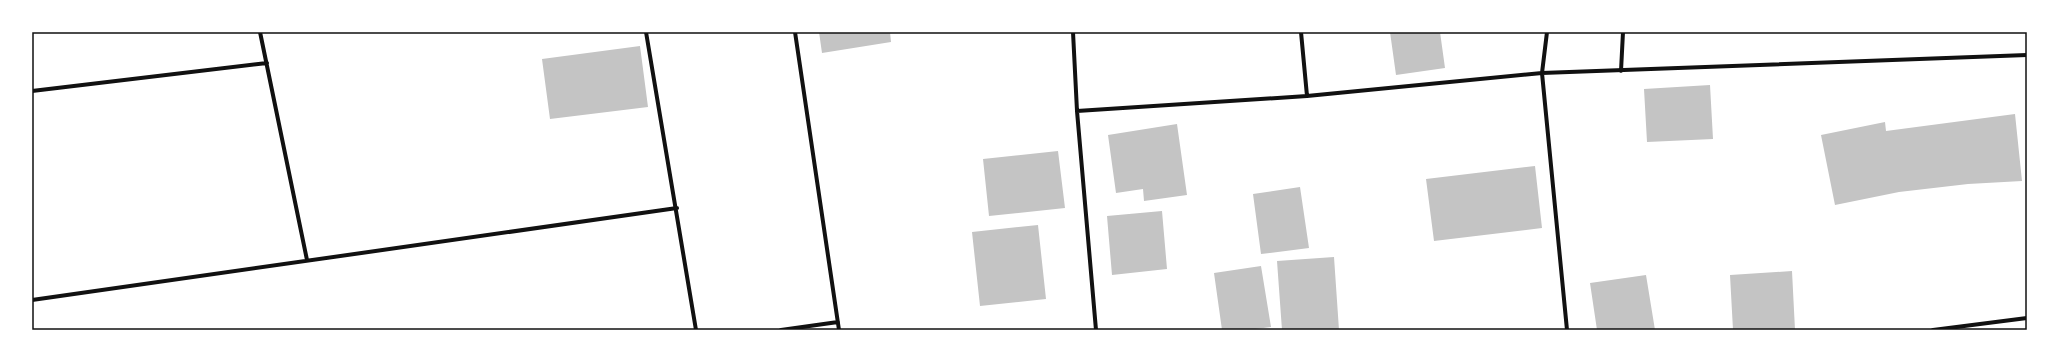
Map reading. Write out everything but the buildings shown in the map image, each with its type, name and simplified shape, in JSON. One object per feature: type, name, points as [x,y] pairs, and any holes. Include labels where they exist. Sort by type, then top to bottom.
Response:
[{"type":"street","points":[[260,32],[307,260]]},
{"type":"street","points":[[646,32],[677,208],[696,330]]},
{"type":"street","points":[[795,32],[839,330]]},
{"type":"street","points":[[1073,32],[1077,111],[1096,330]]},
{"type":"street","points":[[1301,32],[1307,96]]},
{"type":"street","points":[[1547,32],[1542,73],[1567,330]]},
{"type":"street","points":[[1621,71],[1622,32]]},
{"type":"street","points":[[1077,111],[1307,96],[1542,73],[2027,55]]},
{"type":"street","points":[[32,91],[267,63]]},
{"type":"street","points":[[32,300],[677,208]]},
{"type":"street","points":[[1933,330],[2027,318]]},
{"type":"street","points":[[781,330],[838,322]]}]
